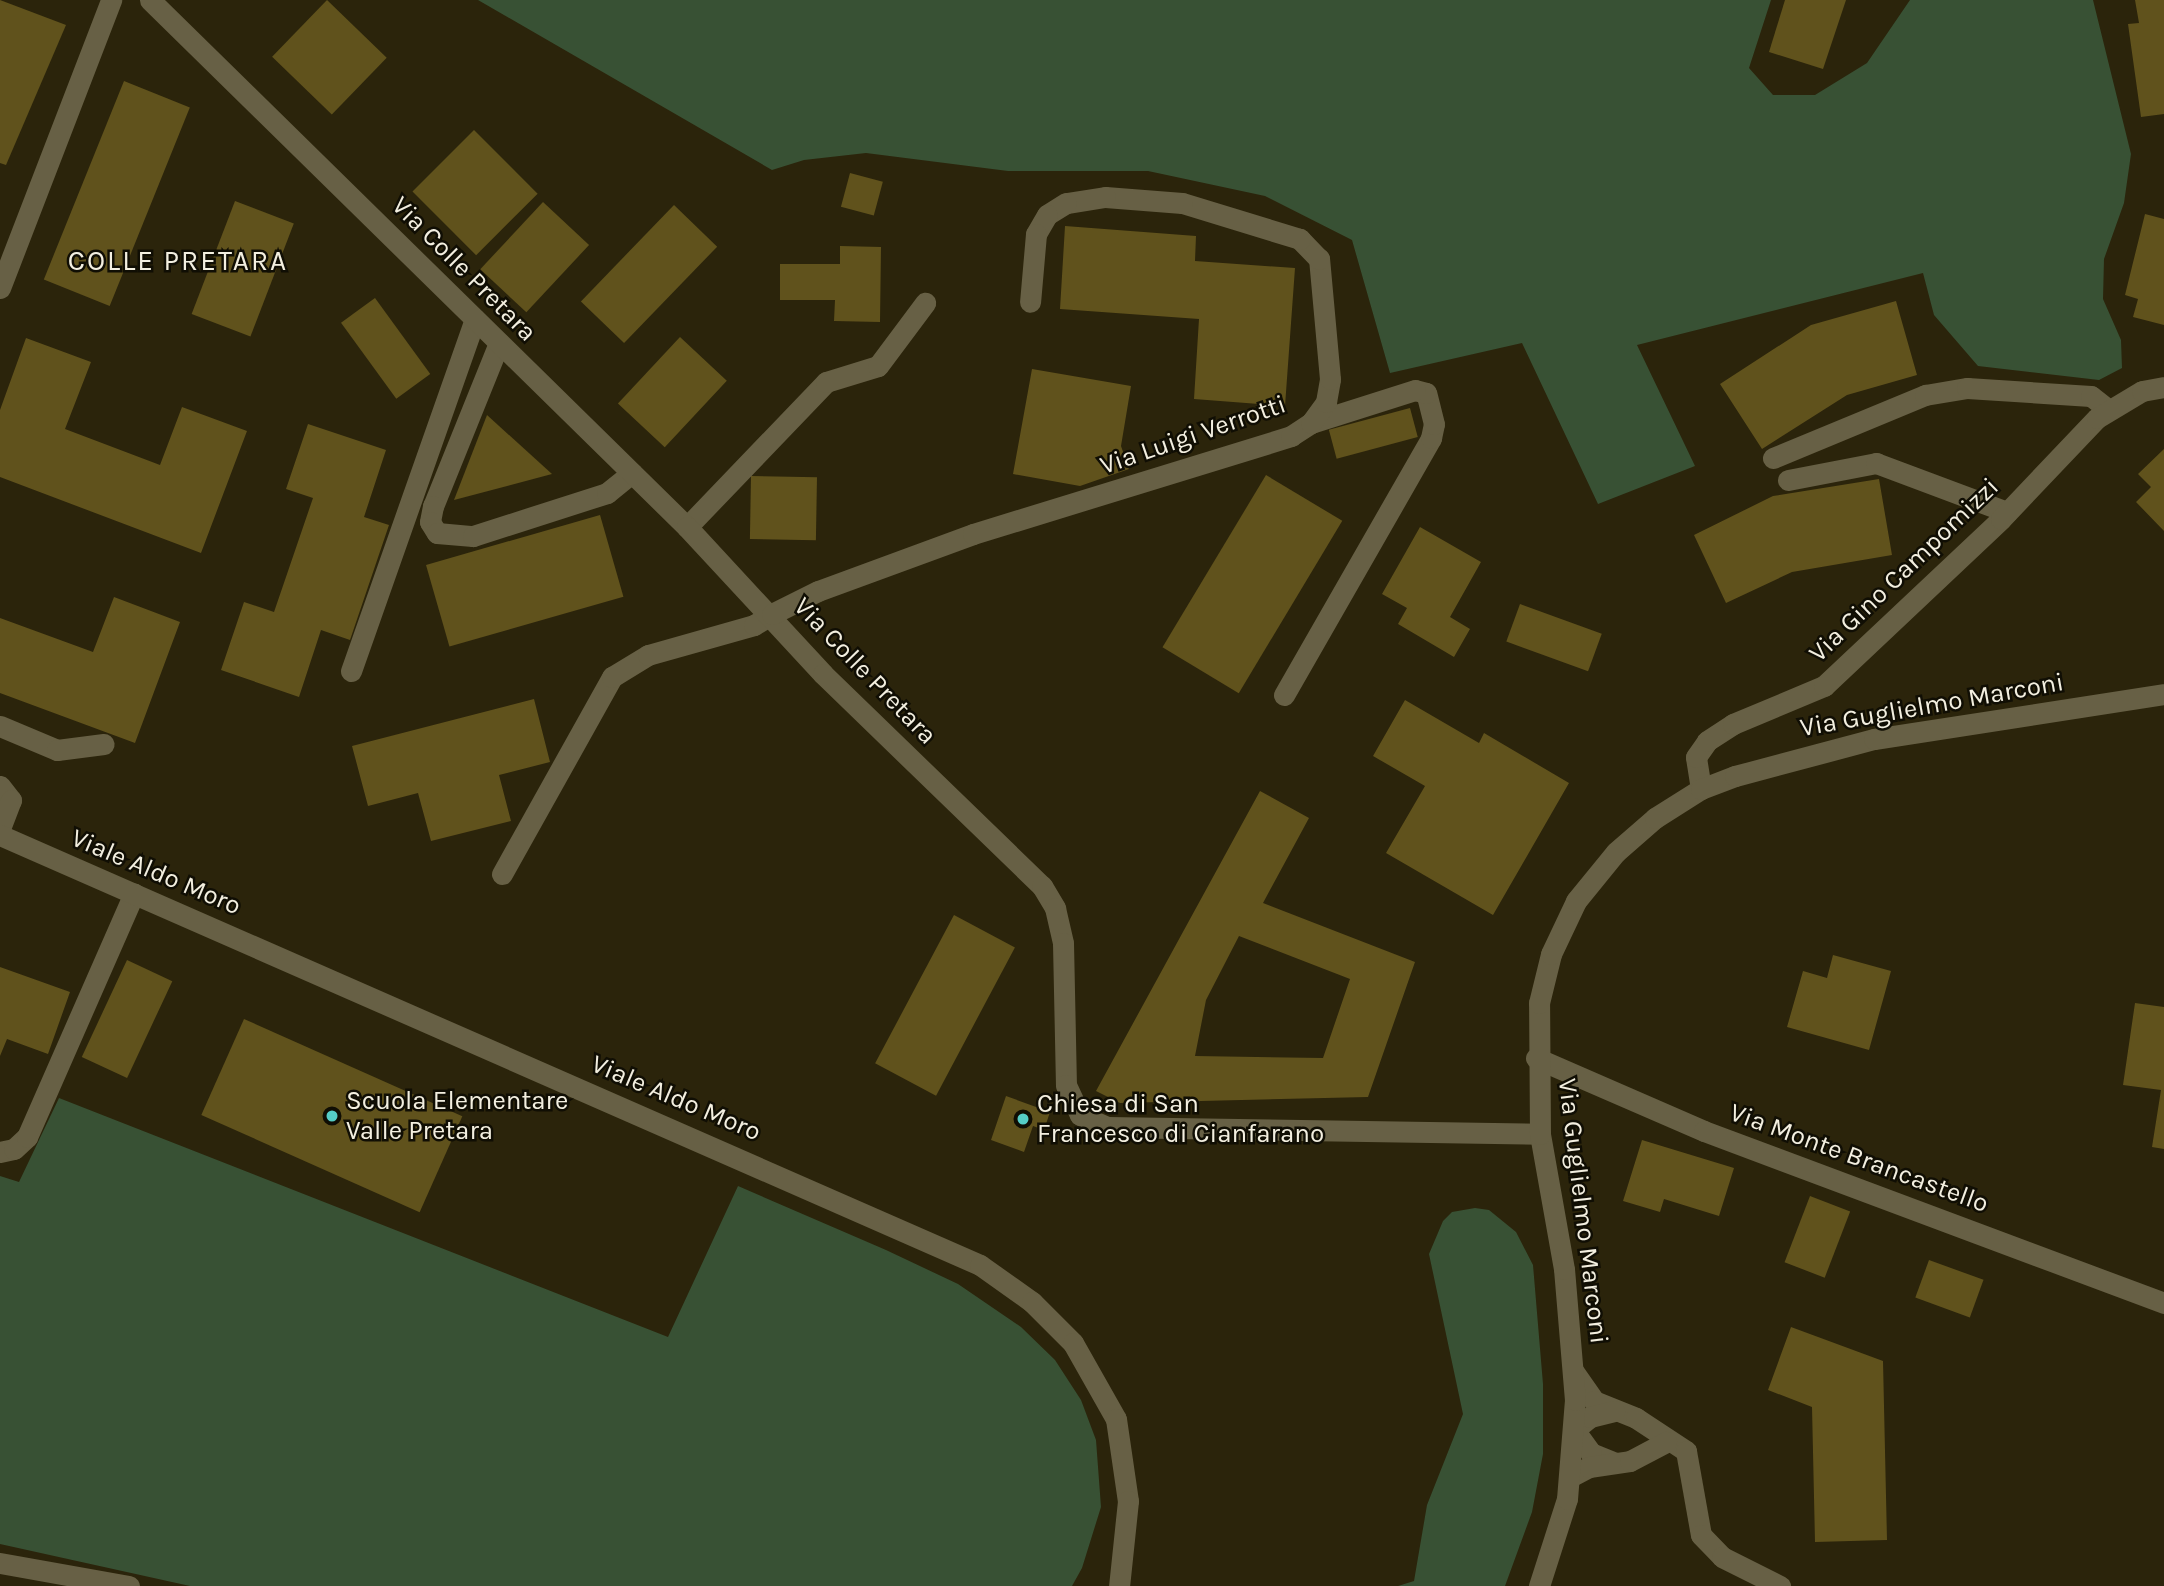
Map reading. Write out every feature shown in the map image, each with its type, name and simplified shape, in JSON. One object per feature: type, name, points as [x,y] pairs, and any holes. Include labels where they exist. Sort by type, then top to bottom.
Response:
[{"type":"street","points":[[0,288],[111,0]]},
{"type":"street","name":"Via Colle Pretara","points":[[150,0],[687,527],[772,614],[823,674],[1042,886],[1055,908],[1063,943],[1068,1096],[1088,1122],[1540,1134]]},
{"type":"street","name":"Via Luigi Verrotti","points":[[502,874],[612,677],[648,655],[754,625],[818,591],[973,534],[1291,436],[1311,423],[1326,402],[1330,379],[1319,259],[1300,239],[1182,203],[1105,197],[1066,203],[1047,215],[1036,234],[1030,302]]},
{"type":"street","points":[[687,527],[826,382],[878,366],[925,303]]},
{"type":"street","points":[[351,671],[475,319]]},
{"type":"street","points":[[499,343],[433,506],[430,522],[437,533],[473,536],[607,493],[632,473]]},
{"type":"street","name":"Via Gino Campomizzi","points":[[1701,789],[1696,757],[1707,741],[1733,724],[1824,686],[2007,512],[2109,410],[2142,391],[2164,387]]},
{"type":"street","points":[[1773,458],[1926,395],[1967,388],[2091,396],[2109,410]]},
{"type":"street","points":[[1284,695],[1431,438],[1434,424],[1426,393],[1415,390],[1311,423]]},
{"type":"street","points":[[1788,480],[1876,463],[2007,512]]},
{"type":"street","name":"Via Guglielmo Marconi","points":[[1539,1586],[1570,1477],[1574,1430],[1574,1373],[1564,1269],[1540,1134],[1536,1058],[1539,1003],[1551,954],[1576,901],[1616,852],[1701,789],[1794,756],[1874,739],[2164,694]]},
{"type":"street","points":[[0,726],[57,750],[104,744]]},
{"type":"street","points":[[0,786],[11,800],[0,828]]},
{"type":"street","name":"Viale Aldo Moro","points":[[0,835],[928,1238],[1008,1283],[1073,1343],[1116,1419],[1128,1502],[1119,1586]]},
{"type":"street","points":[[0,1152],[14,1149],[27,1138],[134,893]]},
{"type":"street","name":"Via Monte Brancastello","points":[[1536,1058],[1704,1131],[2164,1303]]},
{"type":"street","points":[[1574,1373],[1590,1398],[1614,1411],[1636,1418],[1666,1442],[1689,1455],[1696,1523],[1709,1546],[1780,1586]]},
{"type":"street","points":[[1614,1411],[1590,1417],[1574,1430],[1591,1453],[1614,1462]]},
{"type":"street","points":[[1570,1477],[1614,1462],[1630,1461],[1666,1442]]},
{"type":"street","points":[[0,1563],[129,1586]]},
{"type":"green space","points":[[478,0],[1771,0],[1749,68],[1773,95],[1815,95],[1867,63],[1910,0],[2093,0],[2131,154],[2124,203],[2104,259],[2103,299],[2121,340],[2122,368],[2099,380],[1978,366],[1934,315],[1923,273],[1637,345],[1695,466],[1598,504],[1522,343],[1390,373],[1352,240],[1265,196],[1148,171],[1008,171],[866,153],[804,160],[772,170]]},
{"type":"green space","points":[[59,1098],[668,1337],[738,1186],[886,1250],[958,1284],[1021,1327],[1055,1360],[1081,1400],[1096,1440],[1101,1507],[1082,1568],[1072,1586],[190,1586],[0,1544],[0,1176],[19,1182]]},
{"type":"green space","points":[[1475,1208],[1489,1210],[1516,1232],[1533,1265],[1543,1384],[1543,1454],[1532,1512],[1505,1586],[1398,1586],[1414,1581],[1427,1505],[1463,1414],[1429,1254],[1443,1221],[1452,1212]]},
{"type":"building","points":[[0,0],[66,25],[6,165],[0,163]]},
{"type":"building","points":[[327,0],[387,58],[332,114],[272,57]]},
{"type":"building","points":[[1785,0],[1846,0],[1823,69],[1769,52]]},
{"type":"building","points":[[2135,0],[2164,0],[2164,114],[2141,117],[2128,24],[2139,23]]},
{"type":"building","points":[[124,81],[190,108],[110,306],[44,279]]},
{"type":"building","points":[[474,130],[538,194],[476,255],[412,192]]},
{"type":"building","points":[[850,173],[883,182],[874,216],[841,207]]},
{"type":"building","points":[[235,201],[294,224],[250,337],[192,314]]},
{"type":"building","points":[[543,202],[589,245],[526,312],[480,269]]},
{"type":"building","points":[[674,205],[717,247],[624,343],[581,301]]},
{"type":"building","points":[[2145,214],[2164,219],[2164,325],[2133,317],[2138,299],[2125,295]]},
{"type":"building","points":[[1065,226],[1196,236],[1195,261],[1295,268],[1285,406],[1194,399],[1199,319],[1060,309]]},
{"type":"building","points":[[840,246],[881,247],[880,322],[834,321],[835,300],[780,300],[780,264],[840,264]]},
{"type":"building","points":[[375,298],[430,374],[396,399],[341,323]]},
{"type":"building","points":[[1896,301],[1917,375],[1847,395],[1762,449],[1720,384],[1811,325]]},
{"type":"building","points":[[680,337],[727,381],[665,447],[618,404]]},
{"type":"building","points":[[26,338],[91,362],[65,429],[160,465],[182,407],[247,431],[201,553],[0,477],[0,410]]},
{"type":"building","points":[[1032,369],[1131,386],[1121,446],[1129,469],[1080,486],[1013,474]]},
{"type":"building","points":[[1410,408],[1418,437],[1337,459],[1329,430]]},
{"type":"building","points":[[487,415],[552,474],[454,500]]},
{"type":"building","points":[[308,424],[386,450],[364,517],[389,525],[350,640],[321,630],[299,697],[221,670],[244,602],[274,612],[313,498],[286,489]]},
{"type":"building","points":[[2164,449],[2164,531],[2136,502],[2151,487],[2138,474]]},
{"type":"building","points":[[1266,475],[1342,521],[1239,693],[1162,647]]},
{"type":"building","points":[[751,476],[817,477],[816,540],[750,539]]},
{"type":"building","points":[[1879,479],[1892,555],[1792,572],[1726,603],[1694,535],[1773,496]]},
{"type":"building","points":[[600,515],[623,597],[449,647],[426,565]]},
{"type":"building","points":[[1420,527],[1481,562],[1450,617],[1470,629],[1454,657],[1398,624],[1407,608],[1382,594]]},
{"type":"building","points":[[114,597],[180,622],[135,743],[0,693],[0,618],[93,652]]},
{"type":"building","points":[[1520,604],[1602,634],[1588,671],[1506,642]]},
{"type":"building","points":[[534,699],[550,762],[499,775],[511,821],[431,841],[418,793],[368,806],[352,746]]},
{"type":"building","points":[[1405,700],[1479,743],[1484,733],[1569,783],[1493,915],[1386,853],[1425,786],[1373,756]]},
{"type":"building","points":[[1260,791],[1309,818],[1263,903],[1415,962],[1368,1097],[1120,1103],[1096,1091]],"holes":[[[1239,936],[1350,979],[1323,1058],[1195,1056],[1206,1000]]]},
{"type":"building","points":[[954,915],[1015,947],[936,1096],[875,1063]]},
{"type":"building","points":[[1833,955],[1891,971],[1869,1050],[1787,1027],[1803,971],[1827,978]]},
{"type":"building","points":[[127,960],[172,981],[127,1078],[82,1057]]},
{"type":"building","points":[[0,967],[70,992],[48,1054],[7,1039],[0,1056]]},
{"type":"building","points":[[2135,1003],[2164,1007],[2164,1149],[2152,1147],[2161,1090],[2123,1085]]},
{"type":"building","name":"Scuola Elementare Valle Pretara","points":[[244,1019],[462,1116],[420,1212],[201,1115]]},
{"type":"building","name":"Chiesa di San Francesco di Cianfarano","points":[[1006,1096],[1050,1112],[1044,1130],[1033,1126],[1024,1152],[991,1140]]},
{"type":"building","points":[[1642,1140],[1734,1168],[1719,1216],[1664,1199],[1660,1212],[1623,1201]]},
{"type":"building","points":[[1810,1196],[1850,1211],[1825,1278],[1785,1262]]},
{"type":"building","points":[[1929,1260],[1984,1280],[1970,1317],[1915,1298]]},
{"type":"building","points":[[1791,1327],[1883,1361],[1887,1540],[1815,1542],[1812,1407],[1768,1390]]},
{"type":"place","name":"Scuola Elementare Valle Pretara","points":[[332,1116]]},
{"type":"place","name":"Chiesa di San Francesco di Cianfarano","points":[[1023,1119]]},
{"type":"district","name":"COLLE PRETARA","points":[[178,261]]}]
